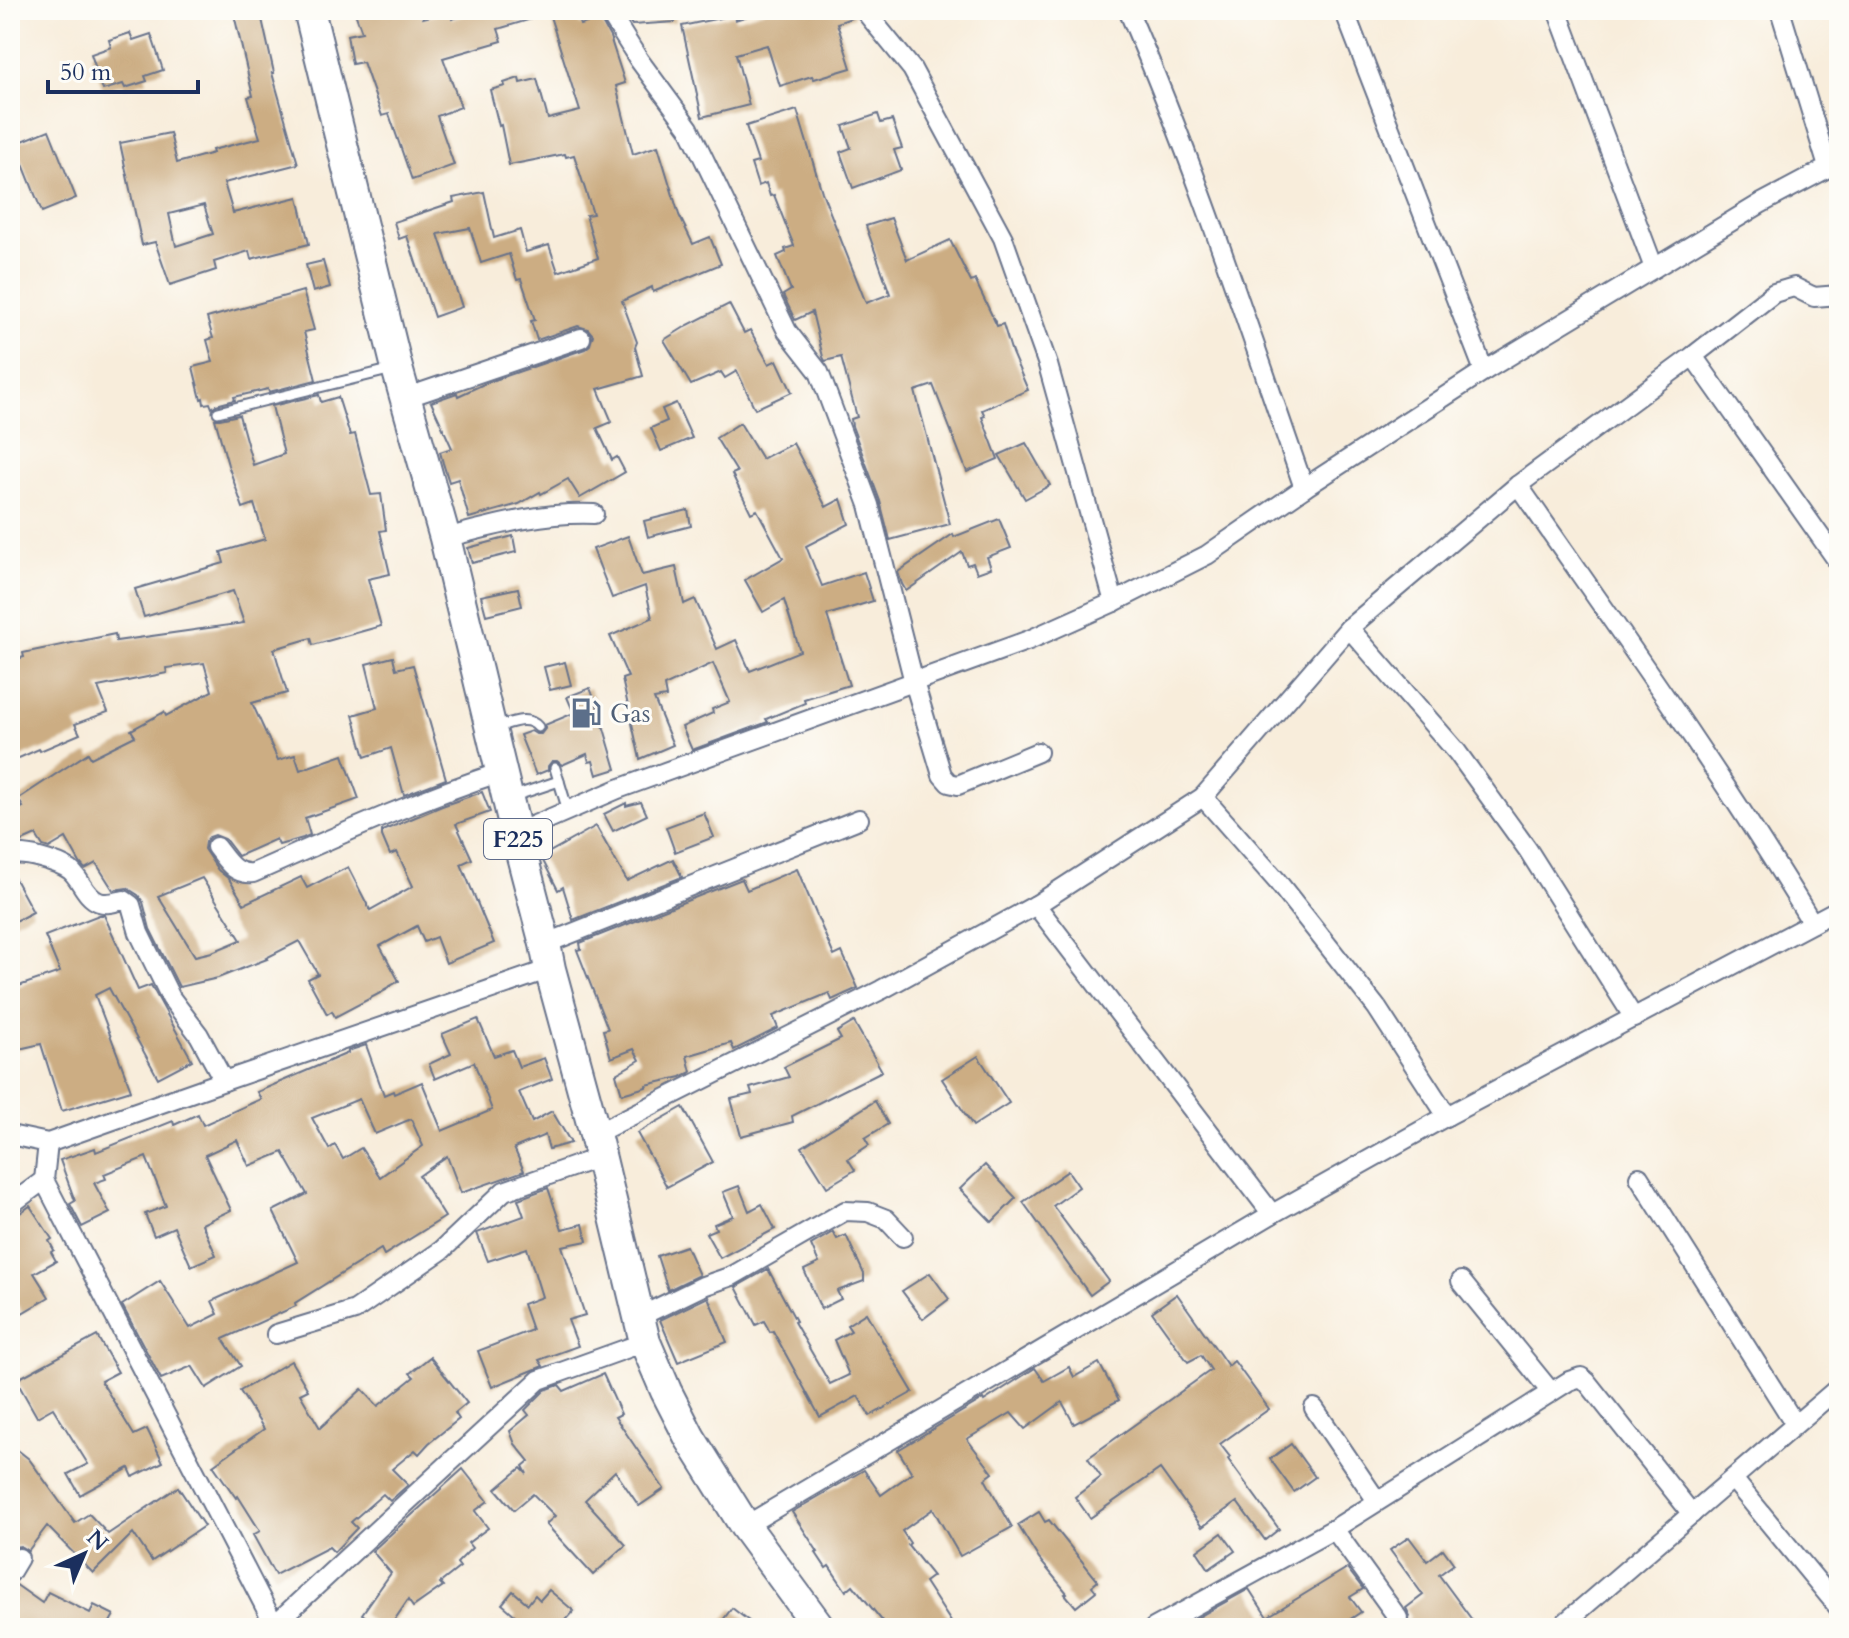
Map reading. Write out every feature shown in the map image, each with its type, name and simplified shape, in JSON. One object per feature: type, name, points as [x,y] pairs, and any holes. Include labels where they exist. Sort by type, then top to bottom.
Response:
[{"type":"main road","name":"F225","points":[[309,10],[397,368],[445,538],[504,785],[642,1329],[666,1391],[690,1438],[745,1526],[820,1628]]},
{"type":"street","points":[[610,10],[639,60],[689,128],[787,331],[819,372],[869,505],[914,682],[942,775],[949,783],[958,785],[1038,752]]},
{"type":"street","points":[[864,10],[912,69],[1003,238],[1048,365],[1114,602]]},
{"type":"street","points":[[1128,10],[1201,189],[1304,488]]},
{"type":"street","points":[[1344,10],[1484,371]]},
{"type":"street","points":[[1557,10],[1654,268]]},
{"type":"street","points":[[516,833],[618,789],[1029,640],[1207,555],[1484,371],[1760,204],[1833,164],[1780,10]]},
{"type":"street","points":[[276,1334],[355,1310],[442,1250],[504,1191],[598,1146],[1036,905],[1203,797],[1349,628],[1518,485],[1774,293],[1794,287],[1814,297],[1839,295]]},
{"type":"street","points":[[405,398],[581,338]]},
{"type":"street","points":[[1693,356],[1839,563]]},
{"type":"street","points":[[1518,485],[1695,742],[1812,923]]},
{"type":"street","points":[[445,538],[534,516],[594,514]]},
{"type":"street","points":[[1349,628],[1457,752],[1528,850],[1634,1018]]},
{"type":"street","points":[[216,847],[236,871],[253,873],[455,787],[504,785]]},
{"type":"street","points":[[1203,797],[1277,881],[1377,1008],[1447,1116]]},
{"type":"street","points":[[10,1135],[48,1143],[224,1081],[547,957],[859,819]]},
{"type":"street","points":[[10,856],[16,854],[49,860],[70,871],[95,901],[106,904],[124,900],[131,905],[139,933],[171,998],[199,1035],[224,1081]]},
{"type":"street","points":[[1036,905],[1272,1214]]},
{"type":"street","points":[[745,1526],[1272,1214],[1447,1116],[1839,909]]},
{"type":"street","points":[[48,1143],[44,1180],[275,1626],[539,1380],[642,1329],[703,1286],[732,1276],[845,1211],[868,1212],[886,1219],[903,1237]]},
{"type":"street","points":[[1639,1177],[1795,1424]]},
{"type":"street","points":[[10,1205],[44,1180]]},
{"type":"street","points":[[1461,1281],[1551,1392]]},
{"type":"street","points":[[1154,1628],[1334,1529],[1551,1392],[1581,1377],[1692,1514]]},
{"type":"street","points":[[1559,1628],[1579,1622],[1692,1514],[1839,1387]]},
{"type":"street","points":[[1314,1408],[1377,1501]]},
{"type":"street","points":[[1733,1479],[1839,1608]]},
{"type":"street","points":[[1334,1529],[1398,1618]]},
{"type":"lane","points":[[218,412],[397,368]]},
{"type":"lane","points":[[491,728],[526,719],[538,727]]},
{"type":"lane","points":[[555,768],[568,811]]},
{"type":"lane","points":[[504,785],[559,781]]},
{"type":"building","points":[[233,10],[260,10],[272,73],[298,164],[224,183],[233,213],[298,197],[309,244],[251,259],[249,251],[214,262],[216,270],[170,285],[155,242],[142,245],[120,143],[170,133],[177,163],[260,138],[248,97],[253,96]],"holes":[[[204,205],[213,234],[176,246],[169,214]]]},
{"type":"building","points":[[354,10],[421,10],[423,18],[450,11],[452,19],[481,10],[548,10],[548,14],[498,29],[502,41],[443,58],[461,107],[437,116],[454,165],[412,180],[389,114],[382,116],[363,62],[352,64],[347,35],[362,32]]},
{"type":"building","points":[[548,10],[575,10],[580,25],[600,19],[610,37],[625,83],[616,86],[633,154],[658,146],[679,215],[693,244],[710,237],[721,264],[653,292],[652,287],[622,301],[637,342],[635,347],[643,376],[598,389],[612,422],[597,428],[612,460],[617,457],[625,472],[580,498],[568,479],[519,504],[469,518],[458,479],[449,482],[440,452],[452,448],[431,402],[457,393],[458,396],[486,383],[585,349],[593,335],[588,329],[578,326],[537,340],[531,321],[535,320],[509,254],[481,263],[470,228],[438,234],[462,307],[434,317],[407,236],[399,239],[394,222],[454,202],[453,198],[484,192],[494,238],[520,230],[526,252],[549,245],[558,272],[598,258],[586,215],[593,214],[574,155],[509,165],[490,90],[519,78],[520,83],[537,79],[548,119],[580,111]]},
{"type":"building","points":[[622,10],[674,10],[675,22],[632,25]]},
{"type":"building","points":[[767,10],[852,10],[854,17],[837,23],[851,68],[780,86],[767,45],[736,54],[749,105],[702,117],[682,26],[734,15],[735,20]]},
{"type":"building","points":[[130,33],[133,40],[151,34],[163,70],[145,76],[147,81],[125,88],[123,84],[103,90],[91,54],[111,47],[109,40]]},
{"type":"building","points":[[797,110],[822,192],[866,303],[890,294],[866,226],[891,218],[907,260],[950,240],[971,282],[975,280],[997,326],[1003,324],[1028,390],[982,410],[998,459],[967,472],[933,385],[915,391],[950,524],[890,540],[880,501],[852,426],[851,419],[857,417],[841,357],[825,361],[812,312],[795,320],[783,295],[791,290],[777,256],[794,246],[774,195],[770,196],[766,183],[758,186],[751,164],[758,162],[746,126]]},
{"type":"building","points":[[878,114],[881,123],[892,120],[902,148],[894,150],[901,170],[853,188],[840,152],[851,148],[843,126]]},
{"type":"building","points":[[49,130],[76,198],[42,212],[15,144]]},
{"type":"building","points":[[323,261],[330,287],[313,292],[306,265]]},
{"type":"building","points":[[303,291],[314,330],[304,332],[316,380],[234,397],[235,400],[212,408],[210,403],[204,404],[193,367],[213,362],[207,340],[213,338],[207,318]]},
{"type":"building","points":[[729,304],[744,333],[750,330],[769,364],[777,360],[792,392],[755,409],[737,371],[725,378],[721,372],[691,385],[664,340]]},
{"type":"building","points":[[319,395],[321,402],[338,397],[350,435],[355,434],[371,495],[381,494],[386,530],[380,531],[390,574],[368,579],[381,626],[313,645],[311,638],[274,649],[287,693],[252,703],[278,760],[295,755],[300,770],[343,755],[359,799],[305,818],[310,835],[303,838],[279,845],[276,839],[238,856],[225,839],[215,835],[205,842],[204,849],[218,870],[229,879],[244,904],[301,877],[307,888],[348,867],[370,910],[413,886],[397,852],[390,855],[382,831],[482,792],[490,812],[456,824],[472,859],[461,864],[494,943],[446,963],[436,937],[424,942],[417,926],[380,946],[399,981],[335,1017],[332,1011],[327,1014],[308,979],[318,974],[299,941],[267,959],[218,978],[179,987],[150,929],[138,895],[127,888],[113,890],[96,863],[85,869],[66,838],[49,848],[43,846],[36,835],[10,844],[10,813],[23,807],[18,799],[88,753],[91,758],[135,736],[131,730],[164,712],[166,716],[212,691],[204,663],[166,668],[167,673],[98,687],[108,712],[75,724],[80,734],[10,762],[10,661],[24,657],[23,653],[115,634],[116,641],[244,623],[233,591],[144,617],[135,589],[224,563],[221,552],[265,539],[254,504],[243,508],[215,419],[239,415],[253,465],[284,454],[272,406]],"holes":[[[202,878],[241,940],[195,956],[158,896]]]},
{"type":"building","points":[[676,403],[692,438],[661,451],[651,428],[667,421],[662,409]]},
{"type":"building","points":[[740,423],[762,459],[793,443],[826,507],[841,499],[849,524],[806,546],[822,586],[864,572],[873,601],[827,615],[849,685],[804,699],[805,703],[766,719],[768,722],[692,750],[682,727],[730,702],[713,663],[664,686],[666,697],[654,699],[673,745],[640,759],[622,679],[628,677],[610,636],[652,618],[645,586],[612,598],[593,549],[628,536],[642,575],[676,567],[684,604],[695,599],[717,649],[736,640],[750,671],[800,651],[784,600],[763,612],[745,580],[783,558],[757,510],[751,513],[732,474],[737,472],[716,438]]},
{"type":"building","points":[[1026,443],[1050,485],[1025,499],[999,455]]},
{"type":"building","points":[[688,510],[691,526],[648,537],[644,521]]},
{"type":"building","points":[[999,519],[1011,548],[987,557],[991,568],[977,573],[973,563],[967,565],[962,552],[906,591],[898,572],[953,534],[954,537]]},
{"type":"building","points":[[513,536],[516,552],[472,563],[468,548]]},
{"type":"building","points":[[518,588],[522,606],[486,615],[481,596]]},
{"type":"building","points":[[393,657],[396,669],[413,665],[446,779],[404,795],[391,748],[365,757],[353,715],[377,708],[366,664]]},
{"type":"building","points":[[565,662],[571,685],[550,690],[544,667]]},
{"type":"building","points":[[590,688],[616,769],[597,775],[593,761],[589,762],[587,754],[562,765],[552,761],[548,770],[536,775],[520,735],[531,731],[541,734],[545,725],[574,713],[567,697]]},
{"type":"building","points":[[641,802],[647,815],[613,831],[604,814],[626,803],[626,806]]},
{"type":"building","points":[[704,813],[714,837],[675,852],[666,827]]},
{"type":"building","points":[[596,826],[627,881],[673,859],[682,877],[573,920],[563,887],[558,890],[541,857]]},
{"type":"building","points":[[797,869],[834,956],[842,952],[858,988],[832,1000],[829,993],[773,1016],[778,1028],[734,1050],[731,1043],[687,1056],[691,1072],[622,1094],[616,1074],[640,1060],[634,1049],[611,1058],[603,1030],[608,1029],[577,950],[581,949],[580,943],[742,879],[747,890]]},
{"type":"building","points":[[10,870],[33,912],[10,924]]},
{"type":"building","points":[[104,915],[138,990],[151,985],[192,1060],[158,1078],[109,988],[95,995],[131,1090],[62,1111],[41,1044],[10,1051],[10,989],[60,972],[45,936]]},
{"type":"building","points":[[478,1019],[494,1056],[512,1050],[519,1067],[544,1058],[552,1079],[519,1092],[532,1122],[552,1111],[571,1143],[549,1149],[545,1135],[514,1148],[524,1171],[461,1193],[447,1156],[419,1176],[445,1217],[384,1255],[381,1249],[295,1303],[296,1306],[223,1339],[241,1366],[206,1388],[192,1366],[161,1379],[122,1305],[160,1281],[190,1328],[218,1314],[212,1301],[298,1262],[273,1211],[307,1194],[283,1152],[249,1166],[237,1140],[205,1155],[231,1210],[202,1224],[216,1255],[191,1266],[174,1227],[154,1236],[145,1214],[166,1206],[146,1157],[104,1174],[106,1179],[94,1183],[110,1213],[82,1227],[70,1204],[75,1201],[60,1160],[95,1148],[96,1152],[198,1114],[203,1125],[261,1099],[257,1092],[366,1045],[384,1095],[422,1082],[442,1131],[492,1110],[474,1062],[435,1079],[429,1064],[451,1054],[442,1034]],"holes":[[[359,1099],[375,1134],[411,1119],[423,1146],[380,1177],[361,1148],[343,1159],[335,1145],[329,1149],[312,1118]]]},
{"type":"building","points":[[854,1022],[882,1071],[792,1116],[793,1122],[741,1136],[731,1099],[752,1094],[750,1088],[789,1077],[784,1067],[841,1039],[837,1032]]},
{"type":"building","points":[[978,1056],[1009,1103],[973,1126],[942,1079]]},
{"type":"building","points":[[875,1101],[888,1124],[865,1138],[869,1145],[848,1159],[855,1170],[827,1187],[802,1147]]},
{"type":"building","points":[[683,1107],[713,1162],[667,1187],[637,1133]]},
{"type":"building","points":[[985,1165],[1016,1198],[992,1222],[960,1189]]},
{"type":"building","points":[[1068,1171],[1079,1187],[1053,1206],[1109,1281],[1090,1295],[1023,1202]]},
{"type":"building","points":[[739,1186],[749,1211],[762,1204],[775,1229],[720,1258],[706,1233],[716,1229],[714,1224],[733,1216],[723,1192]]},
{"type":"building","points":[[548,1188],[562,1229],[583,1224],[587,1241],[562,1246],[585,1315],[568,1320],[578,1346],[539,1360],[543,1366],[492,1387],[478,1351],[532,1330],[523,1304],[542,1297],[527,1248],[488,1261],[477,1233],[524,1216],[518,1199]]},
{"type":"building","points":[[30,1206],[52,1239],[49,1241],[54,1250],[51,1252],[56,1261],[34,1273],[49,1297],[22,1313],[10,1292],[10,1217]]},
{"type":"building","points":[[833,1232],[837,1239],[846,1235],[864,1274],[864,1281],[837,1291],[841,1299],[821,1309],[804,1270],[819,1263],[811,1245]]},
{"type":"building","points":[[686,1246],[699,1275],[668,1290],[657,1256]]},
{"type":"building","points":[[768,1269],[830,1384],[849,1375],[834,1340],[851,1331],[847,1325],[866,1313],[913,1392],[870,1416],[858,1396],[820,1417],[773,1331],[770,1332],[764,1321],[756,1325],[736,1287]]},
{"type":"building","points":[[930,1273],[949,1299],[923,1319],[902,1291]]},
{"type":"building","points":[[1177,1294],[1228,1366],[1234,1361],[1269,1409],[1220,1444],[1279,1529],[1265,1540],[1237,1502],[1202,1527],[1160,1469],[1090,1518],[1075,1497],[1101,1477],[1088,1458],[1211,1370],[1201,1355],[1188,1362],[1152,1312]]},
{"type":"building","points":[[708,1297],[727,1342],[678,1362],[660,1320]]},
{"type":"building","points":[[97,1336],[118,1372],[101,1381],[134,1435],[147,1429],[163,1462],[133,1477],[129,1468],[80,1495],[68,1474],[88,1464],[53,1408],[37,1417],[16,1380]]},
{"type":"building","points":[[430,1357],[467,1403],[455,1413],[459,1419],[419,1454],[415,1450],[392,1469],[408,1485],[390,1501],[383,1494],[351,1522],[357,1528],[334,1552],[329,1547],[275,1575],[253,1535],[260,1531],[213,1465],[264,1429],[240,1391],[291,1361],[308,1390],[300,1394],[320,1428],[362,1389],[378,1406],[414,1377],[410,1373]]},
{"type":"building","points":[[1099,1363],[1119,1400],[1074,1424],[1062,1402],[1025,1429],[1011,1413],[967,1439],[993,1473],[985,1479],[1012,1527],[960,1556],[933,1509],[902,1531],[910,1543],[908,1545],[933,1576],[925,1582],[955,1628],[888,1628],[853,1585],[846,1591],[829,1566],[826,1568],[792,1512],[864,1470],[881,1495],[912,1473],[898,1450],[1035,1368],[1044,1381],[1069,1367],[1074,1377]]},
{"type":"building","points":[[603,1374],[621,1414],[615,1417],[664,1489],[639,1506],[615,1471],[585,1500],[626,1545],[593,1575],[546,1524],[555,1516],[533,1494],[514,1510],[496,1489],[521,1468],[527,1474],[523,1466],[529,1461],[515,1444],[510,1431],[529,1415],[525,1410],[545,1390],[559,1385],[564,1391]]},
{"type":"building","points":[[10,1444],[29,1459],[75,1523],[89,1514],[108,1534],[178,1487],[204,1526],[152,1561],[133,1533],[93,1573],[47,1526],[28,1551],[20,1546],[14,1547],[10,1544]]},
{"type":"building","points":[[1291,1444],[1315,1477],[1294,1492],[1270,1459]]},
{"type":"building","points":[[463,1469],[488,1501],[475,1511],[488,1528],[468,1543],[472,1548],[457,1563],[460,1567],[440,1583],[443,1586],[413,1607],[408,1600],[389,1628],[381,1628],[362,1614],[391,1573],[372,1551]]},
{"type":"building","points":[[1039,1512],[1045,1522],[1049,1520],[1098,1581],[1092,1586],[1096,1591],[1076,1607],[1039,1559],[1018,1525]]},
{"type":"building","points":[[1222,1533],[1235,1551],[1209,1569],[1197,1551]]},
{"type":"building","points":[[1409,1537],[1427,1561],[1443,1549],[1454,1564],[1439,1575],[1478,1628],[1409,1628],[1410,1616],[1406,1608],[1423,1595],[1390,1550]]},
{"type":"building","points":[[1347,1568],[1363,1589],[1350,1597],[1361,1612],[1349,1620],[1355,1628],[1179,1628],[1249,1589],[1267,1617]]},
{"type":"building","points":[[15,1584],[42,1603],[48,1592],[90,1613],[94,1605],[114,1615],[110,1622],[122,1628],[10,1628],[10,1585]]},
{"type":"building","points":[[549,1590],[574,1611],[559,1628],[506,1628],[516,1616],[502,1604],[513,1591],[528,1604],[535,1595],[540,1600]]},
{"type":"building","points":[[732,1608],[758,1628],[717,1628]]},
{"type":"place","name":"Gas","points":[[586,713]]}]
